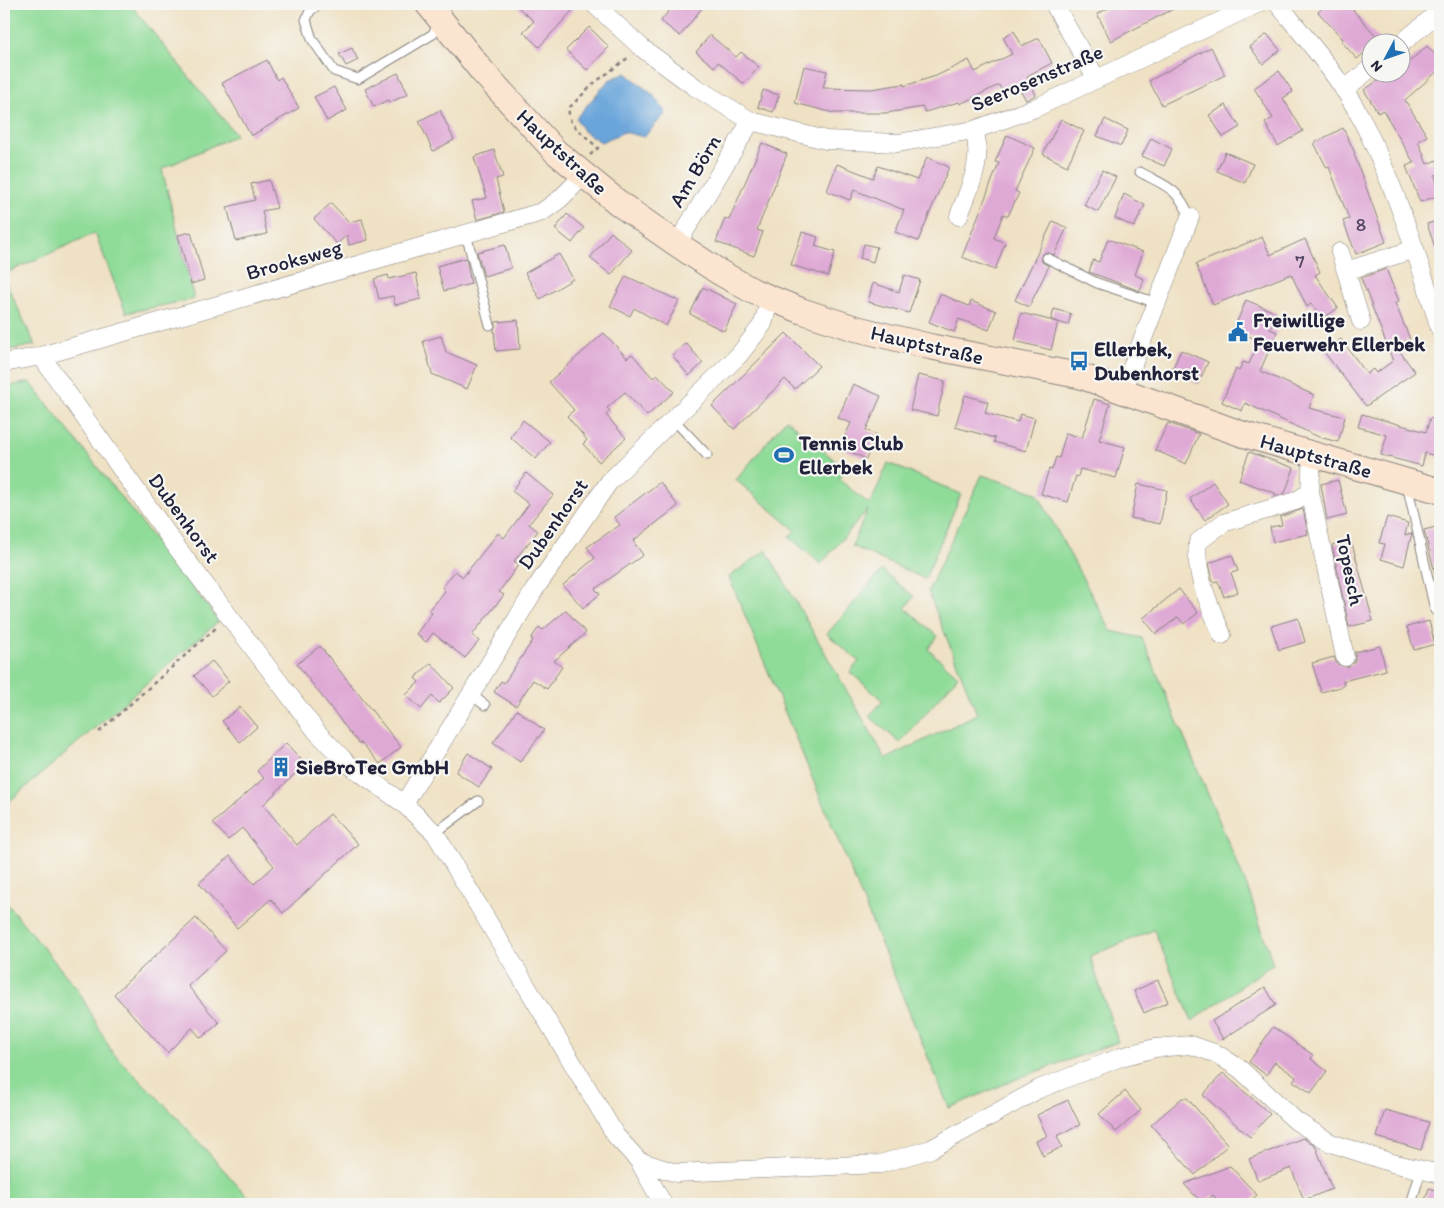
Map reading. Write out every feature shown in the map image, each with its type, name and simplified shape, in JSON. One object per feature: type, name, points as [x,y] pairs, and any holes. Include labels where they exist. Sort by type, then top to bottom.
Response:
[{"type":"main road","name":"Hauptstraße","points":[[434,12],[482,71],[550,146],[586,167],[677,244],[719,272],[770,298],[854,328],[932,347],[1081,376],[1242,434],[1440,491]]},
{"type":"street","name":"Seerosenstraße","points":[[594,4],[615,11],[642,48],[695,87],[751,121],[826,140],[898,142],[974,130],[1035,108],[1257,4]]},
{"type":"street","points":[[1054,4],[1096,78]]},
{"type":"street","points":[[1278,4],[1344,90],[1360,117],[1390,182],[1415,249],[1440,329]]},
{"type":"street","points":[[1412,35],[1440,11]]},
{"type":"street","points":[[1344,90],[1362,76]]},
{"type":"street","name":"Am Börn","points":[[677,244],[751,121]]},
{"type":"street","points":[[959,216],[976,169],[979,146],[974,130]]},
{"type":"street","name":"Brooksweg","points":[[4,363],[41,356],[542,212],[560,199],[586,167]]},
{"type":"street","points":[[1123,390],[1190,217]]},
{"type":"street","points":[[1346,271],[1415,249]]},
{"type":"street","points":[[1340,252],[1361,321]]},
{"type":"street","name":"Dubenhorst","points":[[404,804],[535,589],[609,482],[739,355],[763,324],[770,298]]},
{"type":"street","name":"Dubenhorst","points":[[41,356],[228,617],[317,732],[347,763],[404,804],[435,833],[616,1136],[639,1161],[663,1204]]},
{"type":"street","name":"Topesch","points":[[1312,455],[1310,492],[1345,657]]},
{"type":"street","points":[[1222,634],[1202,584],[1196,559],[1198,542],[1223,523],[1296,501],[1310,492]]},
{"type":"street","points":[[639,1161],[676,1172],[880,1164],[931,1150],[1039,1089],[1121,1057],[1155,1048],[1191,1045],[1217,1054],[1240,1069],[1296,1121],[1331,1143],[1440,1174]]},
{"type":"lane","points":[[319,4],[310,10],[306,20],[312,39],[334,71],[358,79],[433,34],[434,12]]},
{"type":"lane","points":[[1140,172],[1175,192],[1182,199],[1190,217]]},
{"type":"lane","points":[[466,234],[490,325]]},
{"type":"lane","points":[[1047,258],[1097,283],[1157,303]]},
{"type":"lane","points":[[673,419],[707,455]]},
{"type":"lane","points":[[1407,482],[1435,610]]},
{"type":"lane","points":[[470,694],[485,706]]},
{"type":"lane","points":[[435,833],[478,801]]},
{"type":"lane","points":[[1411,1204],[1421,1170]]},
{"type":"path","points":[[586,167],[598,148],[571,123],[568,109],[592,84],[642,48]]},
{"type":"path","points":[[98,732],[228,617]]},
{"type":"green space","points":[[4,4],[130,4],[236,135],[162,169],[194,299],[126,313],[95,233],[4,274]]},
{"type":"green space","points":[[4,278],[35,345],[4,351]]},
{"type":"green space","points":[[30,382],[219,621],[4,806],[4,387]]},
{"type":"green space","points":[[786,419],[846,470],[839,479],[870,505],[888,463],[961,494],[925,579],[852,546],[868,509],[821,564],[789,537],[795,530],[736,480]]},
{"type":"green space","points":[[982,475],[1037,493],[1111,631],[1142,638],[1248,889],[1273,964],[1192,1021],[1154,930],[1090,956],[1118,1042],[1019,1078],[949,1108],[729,577],[766,550],[886,759],[977,714],[928,591]]},
{"type":"green space","points":[[882,570],[914,597],[905,608],[938,636],[928,649],[958,676],[900,743],[869,716],[883,701],[850,672],[859,661],[827,634]]},
{"type":"green space","points":[[4,900],[78,990],[112,1052],[174,1114],[254,1204],[4,1204]]},
{"type":"water","points":[[626,73],[653,95],[666,113],[644,137],[624,132],[601,142],[583,131],[576,118],[609,80]]},
{"type":"building","points":[[514,4],[567,4],[574,9],[539,47],[523,32],[534,21]]},
{"type":"building","points":[[674,4],[705,4],[680,36],[661,21]]},
{"type":"building","points":[[1117,4],[1183,4],[1111,41],[1097,14]]},
{"type":"building","points":[[1327,4],[1360,4],[1353,10],[1373,32],[1362,32],[1362,55],[1357,59],[1341,41],[1343,39],[1318,12]]},
{"type":"building","points":[[589,27],[609,47],[587,70],[566,50]]},
{"type":"building","points":[[1014,31],[1022,46],[1039,38],[1052,63],[1027,76],[1036,95],[1026,100],[1018,86],[1003,93],[999,85],[960,104],[959,102],[925,112],[923,107],[886,113],[834,113],[795,103],[804,66],[827,71],[823,88],[871,89],[904,84],[904,86],[936,76],[969,60],[975,72],[1012,54],[1003,37]]},
{"type":"building","points":[[1267,34],[1280,50],[1263,64],[1250,47]]},
{"type":"building","points":[[710,35],[736,57],[741,52],[759,67],[744,84],[718,62],[714,67],[696,52]]},
{"type":"building","points":[[1427,46],[1440,60],[1440,69],[1405,100],[1427,136],[1418,141],[1427,164],[1437,160],[1440,170],[1440,174],[1435,175],[1440,195],[1420,202],[1406,166],[1414,163],[1383,110],[1378,113],[1364,90],[1376,82],[1412,82],[1412,59]]},
{"type":"building","points":[[1211,47],[1225,75],[1162,105],[1149,81]]},
{"type":"building","points":[[352,48],[358,60],[346,66],[339,54]]},
{"type":"building","points":[[267,60],[277,80],[281,77],[299,108],[251,136],[222,83]]},
{"type":"building","points":[[1279,71],[1293,92],[1283,98],[1303,131],[1278,146],[1265,123],[1273,118],[1254,88]]},
{"type":"building","points":[[398,73],[408,94],[389,103],[388,100],[374,107],[365,89]]},
{"type":"building","points":[[334,87],[347,110],[327,121],[314,97]]},
{"type":"building","points":[[763,90],[779,95],[773,112],[758,107]]},
{"type":"building","points":[[1226,105],[1240,127],[1223,137],[1209,115]]},
{"type":"building","points":[[440,110],[454,140],[433,151],[419,121]]},
{"type":"building","points":[[1061,119],[1084,131],[1067,166],[1043,154]]},
{"type":"building","points":[[1105,119],[1128,130],[1121,146],[1097,136]]},
{"type":"building","points":[[1343,128],[1355,153],[1386,242],[1356,254],[1343,221],[1349,219],[1329,167],[1327,168],[1314,143]]},
{"type":"building","points":[[1007,135],[1035,148],[1015,191],[1019,193],[1008,216],[1003,214],[994,238],[1005,243],[995,270],[962,257],[999,163],[995,162]]},
{"type":"building","points":[[1151,138],[1172,149],[1164,166],[1142,156]]},
{"type":"building","points":[[762,143],[787,154],[757,230],[763,232],[754,256],[716,242],[725,218],[729,220]]},
{"type":"building","points":[[494,150],[503,177],[496,179],[504,212],[477,220],[472,201],[487,198],[474,157]]},
{"type":"building","points":[[1225,152],[1253,164],[1245,183],[1217,171]]},
{"type":"building","points":[[927,157],[949,167],[918,241],[895,232],[904,210],[854,190],[850,200],[827,191],[837,164],[873,178],[878,166],[917,180]]},
{"type":"building","points":[[1102,170],[1116,177],[1098,212],[1084,205]]},
{"type":"building","points":[[269,180],[277,208],[262,211],[267,234],[236,241],[227,207],[255,200],[251,184]]},
{"type":"building","points":[[1124,194],[1145,205],[1134,227],[1115,218]]},
{"type":"building","points":[[331,203],[349,222],[362,219],[368,240],[349,245],[347,235],[337,244],[314,219]]},
{"type":"building","points":[[567,214],[584,228],[572,243],[555,229]]},
{"type":"building","points":[[1440,220],[1440,256],[1438,256],[1427,224]]},
{"type":"building","points":[[1053,221],[1067,228],[1054,255],[1046,252],[1041,256],[1042,262],[1049,266],[1029,307],[1015,300]]},
{"type":"building","points":[[191,232],[204,280],[191,284],[178,235]]},
{"type":"building","points":[[611,232],[632,250],[611,275],[590,258]]},
{"type":"building","points":[[802,232],[818,237],[815,246],[835,252],[828,276],[791,265]]},
{"type":"building","points":[[1262,237],[1270,255],[1305,239],[1320,272],[1315,275],[1338,308],[1322,319],[1311,304],[1307,307],[1291,274],[1213,305],[1196,264]]},
{"type":"building","points":[[1108,239],[1143,252],[1135,275],[1144,279],[1140,291],[1089,272],[1093,260],[1099,262]]},
{"type":"building","points":[[864,244],[877,247],[873,262],[860,258]]},
{"type":"building","points":[[505,245],[511,268],[484,276],[477,252]]},
{"type":"building","points":[[559,254],[573,279],[540,299],[525,273]]},
{"type":"building","points":[[466,258],[471,284],[444,291],[437,266]]},
{"type":"building","points":[[1386,269],[1399,301],[1395,303],[1410,339],[1395,345],[1415,372],[1366,406],[1324,352],[1341,339],[1367,374],[1373,369],[1376,373],[1393,361],[1361,278]]},
{"type":"building","points":[[416,273],[421,299],[395,305],[393,296],[379,299],[374,279],[388,275],[389,279]]},
{"type":"building","points":[[904,275],[920,280],[909,313],[868,302],[873,283],[899,292]]},
{"type":"building","points":[[626,276],[679,301],[666,326],[634,308],[630,316],[610,306]]},
{"type":"building","points":[[703,287],[737,304],[724,331],[690,314]]},
{"type":"building","points":[[940,294],[969,306],[971,301],[996,311],[989,330],[959,319],[954,332],[929,322]]},
{"type":"building","points":[[1246,300],[1277,313],[1270,329],[1277,332],[1260,371],[1314,395],[1309,408],[1345,417],[1338,442],[1319,437],[1245,403],[1242,411],[1222,402],[1236,369],[1239,371],[1243,362],[1249,364],[1259,341],[1234,329]]},
{"type":"building","points":[[1054,309],[1071,314],[1068,325],[1051,320]]},
{"type":"building","points":[[1021,313],[1058,322],[1051,350],[1015,341]]},
{"type":"building","points":[[518,320],[520,349],[496,351],[494,330],[496,322]]},
{"type":"building","points":[[604,333],[627,358],[632,354],[653,378],[657,374],[674,392],[647,416],[625,392],[607,408],[610,411],[606,415],[626,438],[599,462],[583,444],[587,440],[567,416],[574,410],[549,382]]},
{"type":"building","points":[[786,333],[819,366],[795,389],[785,379],[734,429],[712,406]]},
{"type":"building","points":[[441,336],[446,352],[477,365],[467,389],[432,374],[423,341]]},
{"type":"building","points":[[686,343],[703,363],[689,376],[672,355]]},
{"type":"building","points":[[1181,350],[1208,362],[1198,384],[1171,372]]},
{"type":"building","points":[[918,375],[945,381],[937,416],[910,410]]},
{"type":"building","points":[[853,384],[881,396],[866,430],[877,435],[866,459],[840,447],[851,423],[838,418]]},
{"type":"building","points":[[965,395],[988,402],[985,413],[1018,422],[1020,414],[1035,418],[1026,451],[994,442],[995,438],[955,427]]},
{"type":"building","points":[[1094,399],[1110,404],[1099,440],[1125,447],[1116,478],[1080,469],[1068,502],[1041,494],[1049,469],[1052,470],[1056,457],[1059,458],[1066,433],[1082,438]]},
{"type":"building","points":[[1362,414],[1426,432],[1430,418],[1440,421],[1440,457],[1425,453],[1422,466],[1381,455],[1387,435],[1358,427]]},
{"type":"building","points":[[523,420],[550,442],[536,459],[510,437]]},
{"type":"building","points":[[1168,423],[1199,434],[1186,464],[1155,450]]},
{"type":"building","points":[[1249,452],[1294,468],[1285,493],[1275,496],[1275,493],[1239,480]]},
{"type":"building","points":[[526,473],[553,495],[529,524],[538,531],[514,561],[519,564],[499,592],[504,595],[472,635],[479,641],[465,658],[433,633],[426,642],[416,634],[432,613],[429,611],[445,591],[442,588],[455,571],[463,577],[498,533],[504,538],[529,504],[512,491]]},
{"type":"building","points":[[1338,480],[1347,515],[1327,520],[1321,484]]},
{"type":"building","points":[[660,482],[678,506],[633,541],[643,555],[595,589],[600,594],[583,608],[563,585],[595,558],[587,547],[620,525],[614,517]]},
{"type":"building","points":[[1213,482],[1228,504],[1205,520],[1190,499]]},
{"type":"building","points":[[1138,484],[1167,490],[1160,524],[1131,518]]},
{"type":"building","points":[[1303,509],[1308,534],[1273,542],[1270,527],[1282,525],[1280,517]]},
{"type":"building","points":[[1387,517],[1408,523],[1405,535],[1412,533],[1404,566],[1381,559],[1385,544],[1379,543]]},
{"type":"building","points":[[1440,526],[1440,576],[1436,577],[1424,530]]},
{"type":"building","points":[[1351,540],[1373,621],[1349,627],[1332,545]]},
{"type":"building","points":[[1232,555],[1238,571],[1231,573],[1238,592],[1224,597],[1218,581],[1213,582],[1209,563]]},
{"type":"building","points":[[1179,589],[1198,613],[1184,624],[1178,617],[1156,634],[1143,618]]},
{"type":"building","points":[[566,610],[586,633],[554,661],[562,667],[547,689],[533,680],[516,706],[494,692],[501,681],[504,683],[533,640],[531,639],[539,627],[543,630]]},
{"type":"building","points":[[1298,618],[1305,642],[1279,650],[1271,626]]},
{"type":"building","points":[[1429,621],[1435,644],[1414,650],[1407,627]]},
{"type":"building","points":[[320,646],[401,747],[380,764],[361,742],[360,744],[351,734],[297,664]]},
{"type":"building","points":[[1380,646],[1386,670],[1343,681],[1344,686],[1321,692],[1312,663],[1334,657],[1337,664],[1348,667],[1355,661],[1355,652]]},
{"type":"building","points":[[212,661],[229,681],[212,696],[194,676]]},
{"type":"building","points":[[431,663],[454,688],[439,703],[432,696],[421,709],[406,695],[419,682],[415,678]]},
{"type":"building","points":[[240,707],[257,727],[240,742],[222,721]]},
{"type":"building","points":[[517,710],[544,730],[520,762],[493,743]]},
{"type":"building","points":[[286,743],[305,764],[263,805],[297,845],[330,814],[358,844],[283,913],[271,899],[237,928],[199,883],[230,856],[254,884],[274,866],[242,828],[228,840],[213,823],[264,778],[257,771]]},
{"type":"building","points":[[468,753],[492,769],[479,787],[456,772]]},
{"type":"building","points":[[196,918],[226,951],[188,986],[219,1023],[201,1038],[192,1028],[167,1053],[114,994]]},
{"type":"building","points":[[1158,980],[1168,1002],[1144,1013],[1134,991]]},
{"type":"building","points":[[1265,987],[1276,1005],[1223,1039],[1212,1021]]},
{"type":"building","points":[[1273,1027],[1313,1055],[1311,1059],[1327,1071],[1311,1093],[1293,1081],[1296,1077],[1275,1062],[1266,1075],[1249,1062]]},
{"type":"building","points":[[1223,1073],[1270,1114],[1250,1137],[1203,1095]]},
{"type":"building","points":[[1125,1091],[1141,1110],[1116,1132],[1099,1114]]},
{"type":"building","points":[[1182,1098],[1187,1098],[1228,1145],[1195,1175],[1151,1125]]},
{"type":"building","points":[[1068,1100],[1080,1125],[1057,1136],[1062,1147],[1043,1156],[1036,1141],[1047,1136],[1037,1115]]},
{"type":"building","points":[[1385,1110],[1429,1122],[1421,1150],[1377,1137]]},
{"type":"building","points":[[1303,1138],[1315,1145],[1332,1189],[1304,1200],[1291,1168],[1258,1181],[1249,1159]]},
{"type":"building","points":[[1230,1166],[1257,1195],[1247,1204],[1221,1204],[1213,1195],[1203,1204],[1184,1184]]},
{"type":"building","points":[[1429,1188],[1440,1191],[1440,1204],[1424,1204]]},
{"type":"place","name":"Freiwillige Feuerwehr Ellerbek","points":[[1238,332]]},
{"type":"place","name":"Ellerbek, Dubenhorst","points":[[1079,361]]},
{"type":"place","name":"Tennis Club Ellerbek","points":[[784,455]]},
{"type":"place","name":"SieBroTec GmbH","points":[[281,767]]}]
